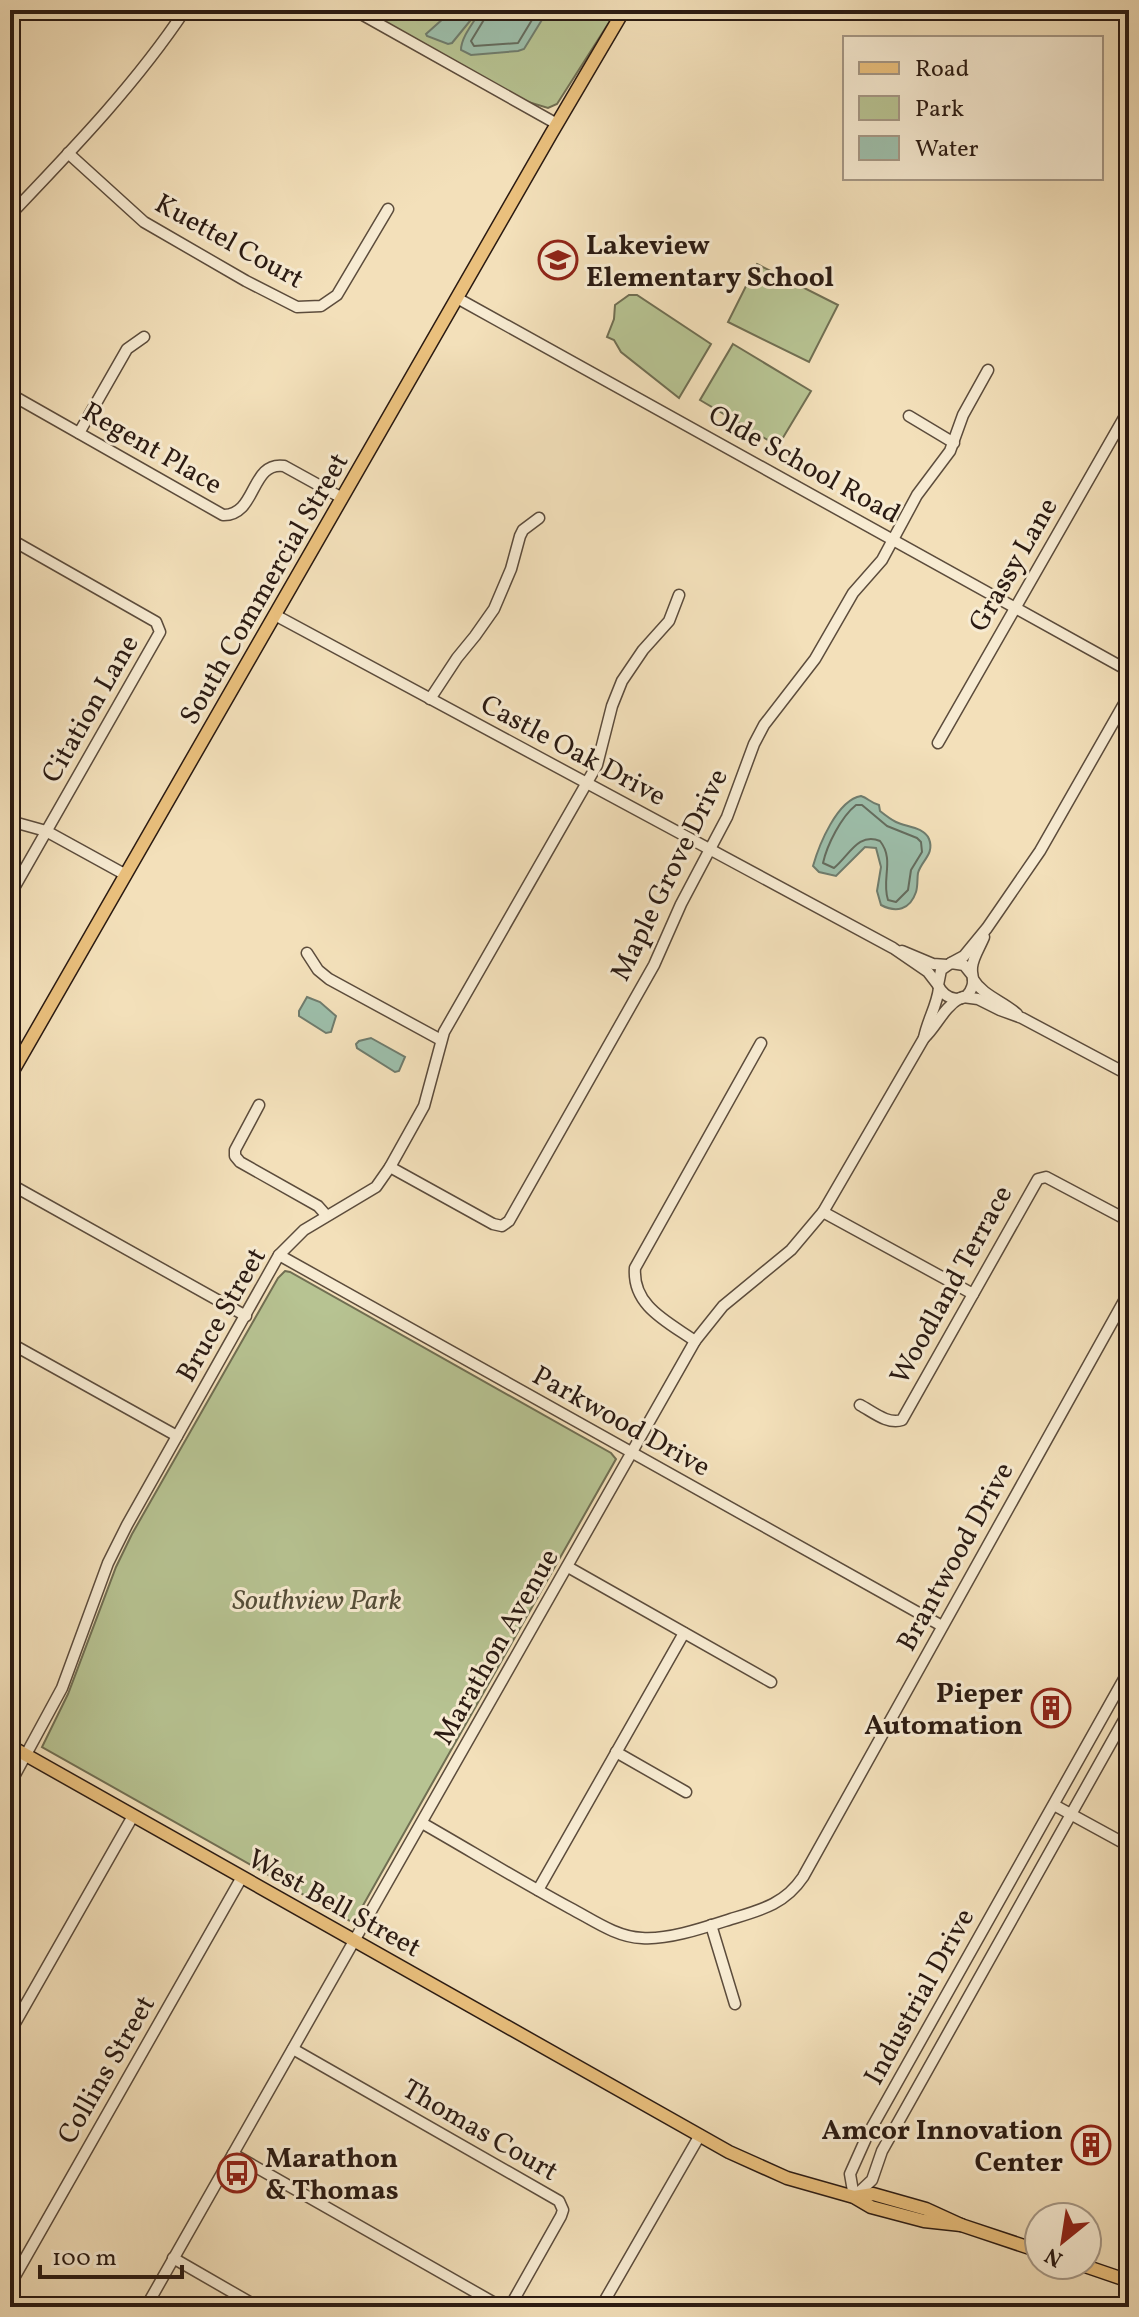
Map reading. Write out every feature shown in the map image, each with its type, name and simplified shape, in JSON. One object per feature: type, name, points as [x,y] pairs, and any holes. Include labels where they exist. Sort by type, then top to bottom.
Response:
[{"type":"main road","name":"South Commercial Street","points":[[10,1076],[624,10]]},
{"type":"main road","name":"West Bell Street","points":[[10,1746],[700,2135]]},
{"type":"main road","points":[[700,2135],[738,2157],[787,2178],[854,2197],[873,2194],[926,2209],[961,2225],[1023,2246]]},
{"type":"main road","points":[[1103,2272],[1129,2281]]},
{"type":"street","points":[[10,215],[154,55],[185,10]]},
{"type":"street","points":[[354,10],[557,124]]},
{"type":"street","name":"Kuettel Court","points":[[68,153],[144,222],[297,307],[321,306],[337,295],[388,209]]},
{"type":"street","name":"Olde School Road","points":[[457,298],[1129,671]]},
{"type":"street","points":[[79,433],[127,349],[144,337]]},
{"type":"street","name":"Maple Grove Drive","points":[[390,1167],[493,1224],[506,1224],[654,965],[681,904],[727,817],[764,725],[815,659],[847,602],[872,573],[893,540],[917,495],[954,443],[963,415],[988,370]]},
{"type":"street","name":"Regent Place","points":[[10,394],[223,515],[241,510],[266,469],[277,465],[342,498]]},
{"type":"street","name":"Grassy Lane","points":[[938,743],[1129,409]]},
{"type":"street","points":[[909,416],[954,443]]},
{"type":"street","points":[[430,699],[451,665],[494,609],[508,577],[520,536],[539,518]]},
{"type":"street","name":"Citation Lane","points":[[10,539],[156,622],[160,628],[159,636],[10,895]]},
{"type":"street","name":"Bruce Street","points":[[10,1784],[62,1688],[108,1563],[279,1255],[304,1230],[376,1187],[390,1167],[424,1106],[441,1040],[600,757],[608,720],[622,681],[643,650],[669,621],[679,595]]},
{"type":"street","name":"Castle Oak Drive","points":[[275,615],[893,948],[928,972],[938,987]]},
{"type":"street","points":[[1129,695],[1056,825],[987,928],[964,956],[939,973],[938,987],[947,997],[978,999],[1022,1018],[1129,1075]]},
{"type":"street","points":[[10,821],[46,831],[126,875]]},
{"type":"street","points":[[961,998],[971,990],[973,960],[987,928]]},
{"type":"street","name":"Castle Oak Drive","points":[[893,948],[930,963],[950,964]]},
{"type":"street","points":[[307,953],[318,970],[329,979],[441,1040]]},
{"type":"street","points":[[950,964],[964,965],[982,991],[1009,1006],[1022,1018]]},
{"type":"street","name":"Marathon Avenue","points":[[924,1038],[926,1025],[937,1001],[938,987]]},
{"type":"street","name":"Marathon Avenue","points":[[146,2307],[695,1341],[723,1306],[791,1250],[823,1212],[924,1038],[948,1007],[961,998]]},
{"type":"street","points":[[695,1341],[655,1314],[642,1301],[635,1286],[635,1268],[761,1043]]},
{"type":"street","points":[[259,1105],[235,1150],[235,1156],[240,1162],[318,1206],[326,1215]]},
{"type":"street","name":"Woodland Terrace","points":[[860,1405],[889,1421],[902,1420],[1038,1179],[1046,1177],[1129,1221]]},
{"type":"street","points":[[10,1184],[246,1316]]},
{"type":"street","points":[[823,1212],[973,1294]]},
{"type":"street","name":"Parkwood Drive","points":[[279,1255],[942,1626]]},
{"type":"street","name":"Brantwood Drive","points":[[422,1823],[616,1933],[631,1937],[655,1938],[711,1925],[780,1901],[796,1886],[1129,1292]]},
{"type":"street","points":[[10,1343],[177,1436]]},
{"type":"street","points":[[568,1567],[771,1682]]},
{"type":"street","points":[[538,1890],[684,1633]]},
{"type":"street","name":"Industrial Drive","points":[[854,2197],[850,2174],[862,2145],[1129,1670]]},
{"type":"street","name":"Industrial Drive","points":[[854,2197],[872,2180],[882,2151],[1129,1711]]},
{"type":"street","points":[[616,1752],[686,1792]]},
{"type":"street","points":[[1054,1805],[1129,1846]]},
{"type":"street","points":[[10,2032],[133,1816]]},
{"type":"street","name":"Collins Street","points":[[10,2285],[242,1877]]},
{"type":"street","points":[[711,1925],[735,2004]]},
{"type":"street","name":"Thomas Court","points":[[233,2154],[498,2305],[512,2303],[561,2216],[563,2210],[559,2201],[293,2049]]},
{"type":"street","points":[[601,2307],[700,2135]]},
{"type":"street","points":[[173,2258],[258,2307]]},
{"type":"green space","points":[[364,10],[617,10],[557,104],[548,108],[525,101]]},
{"type":"green space","points":[[757,264],[838,305],[809,362],[728,322]]},
{"type":"green space","points":[[629,295],[637,295],[711,344],[679,398],[607,337],[614,319],[615,305]]},
{"type":"green space","points":[[733,344],[811,391],[778,446],[700,400]]},
{"type":"green space","name":"Southview Park","points":[[285,1271],[611,1453],[616,1459],[354,1921],[42,1747],[68,1694],[116,1567],[132,1534],[278,1278]]},
{"type":"water","points":[[450,10],[479,10],[452,43],[427,36],[426,34]]},
{"type":"water","points":[[481,10],[548,10],[524,49],[471,55],[461,50],[462,45]]},
{"type":"water","points":[[861,796],[879,805],[880,811],[892,820],[919,830],[929,839],[930,849],[918,873],[916,892],[910,903],[902,908],[892,909],[881,905],[877,891],[881,867],[876,848],[865,847],[836,876],[819,872],[813,866],[824,836],[837,814],[852,799]]},
{"type":"water","points":[[307,997],[320,1002],[336,1016],[331,1032],[326,1033],[299,1016]]},
{"type":"water","points":[[371,1038],[405,1057],[399,1071],[395,1072],[357,1048],[359,1041]]},
{"type":"place","name":"Lakeview Elementary School","points":[[558,260]]},
{"type":"place","name":"Pieper Automation","points":[[1051,1708]]},
{"type":"place","name":"Amcor Innovation Center","points":[[1091,2145]]},
{"type":"place","name":"Marathon & Thomas","points":[[237,2173]]}]
